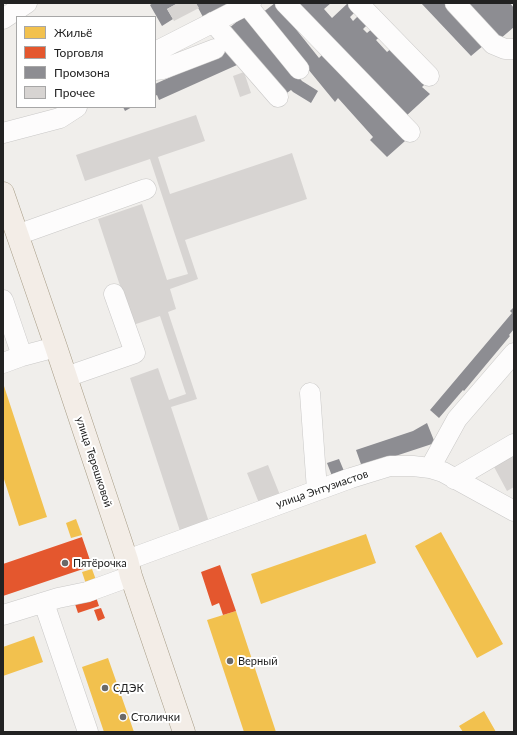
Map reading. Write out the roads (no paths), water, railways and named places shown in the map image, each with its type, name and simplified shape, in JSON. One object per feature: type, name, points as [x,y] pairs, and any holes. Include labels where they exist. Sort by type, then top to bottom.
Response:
[{"type":"main road","name":"улица Терешковой","points":[[3,193],[56,347],[184,732]]},
{"type":"street","points":[[3,19],[27,3]]},
{"type":"street","points":[[285,3],[410,132]]},
{"type":"street","points":[[358,3],[429,76]]},
{"type":"street","points":[[455,3],[493,44],[505,49],[514,49]]},
{"type":"street","points":[[156,51],[249,4],[298,69]]},
{"type":"street","points":[[213,22],[278,97]]},
{"type":"street","points":[[156,70],[163,69],[215,49]]},
{"type":"street","points":[[3,133],[60,118],[75,108]]},
{"type":"street","points":[[17,235],[146,189]]},
{"type":"street","points":[[66,377],[134,353],[114,294]]},
{"type":"street","points":[[3,300],[22,356]]},
{"type":"street","points":[[3,363],[22,356],[56,347]]},
{"type":"street","points":[[430,468],[457,419],[514,353]]},
{"type":"street","points":[[310,393],[317,490]]},
{"type":"street","points":[[454,479],[514,444]]},
{"type":"street","name":"улица Энтузиастов","points":[[3,615],[86,592],[129,568],[317,490],[390,466],[413,466],[430,468],[442,472],[514,511]]},
{"type":"street","points":[[44,603],[88,732]]},
{"type":"place","name":"Пятёрочка","points":[[65,563]]},
{"type":"place","name":"Верный","points":[[230,661]]},
{"type":"place","name":"СДЭК","points":[[105,688]]},
{"type":"place","name":"Столички","points":[[123,717]]}]
